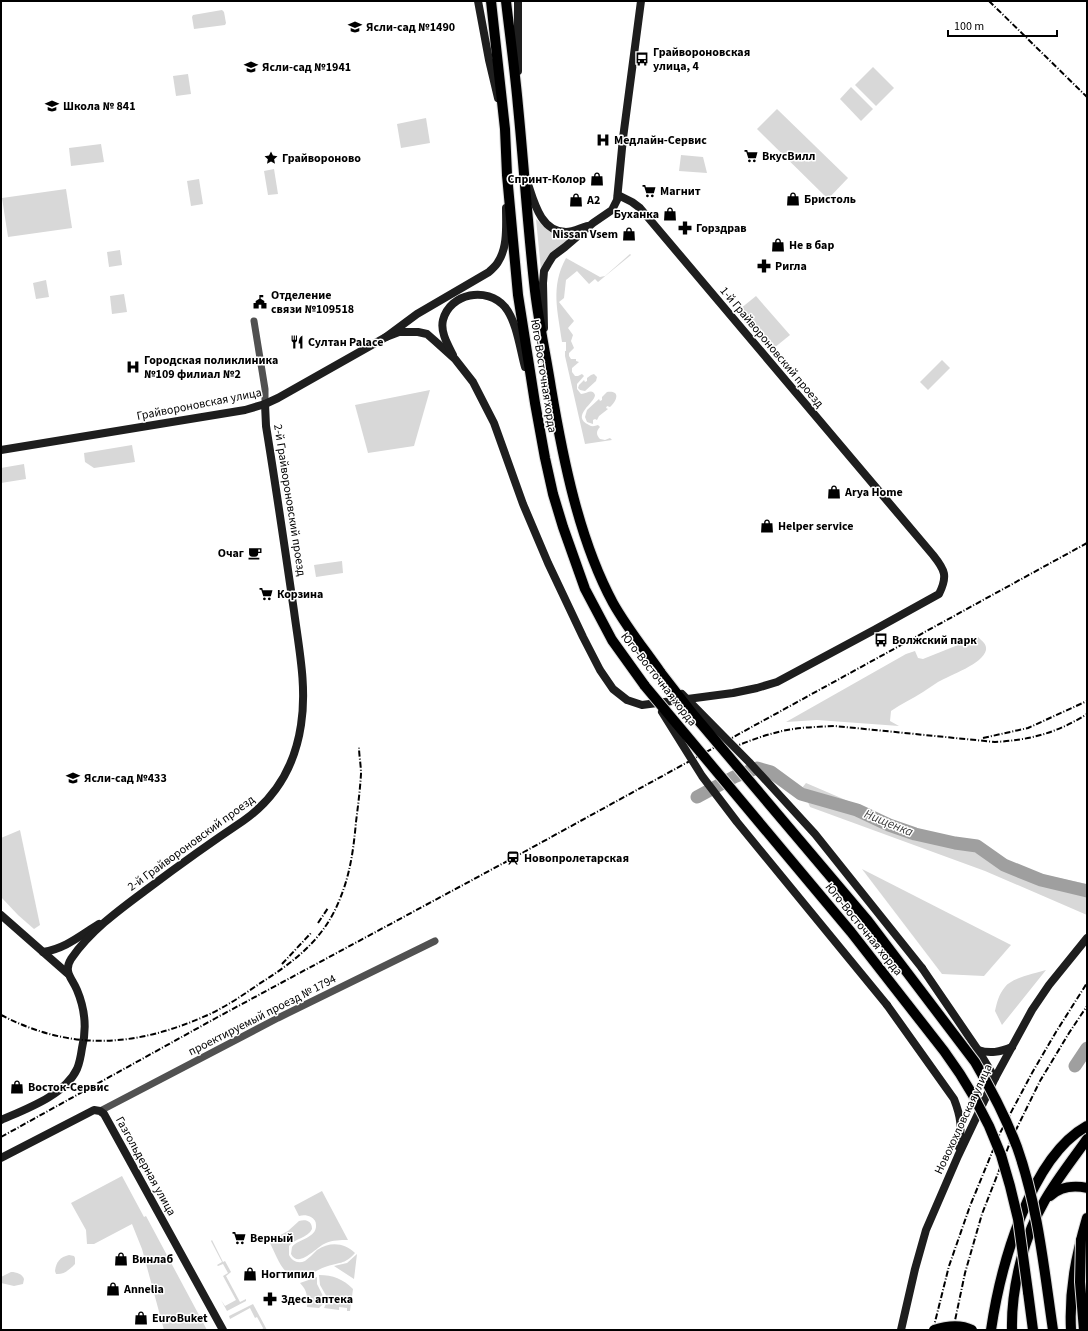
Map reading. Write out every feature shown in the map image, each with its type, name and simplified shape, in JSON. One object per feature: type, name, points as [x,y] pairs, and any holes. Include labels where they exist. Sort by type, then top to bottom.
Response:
[{"type":"main road","points":[[478,1],[489,60],[505,129]]},
{"type":"main road","name":"Юго-Восточная хорда","points":[[491,1],[505,129],[507,175],[518,295],[535,403],[553,494],[585,589],[612,640],[645,686],[851,932],[944,1051],[974,1097],[989,1126],[998,1148],[1010,1186],[1018,1219],[1033,1330]]},
{"type":"main road","name":"Юго-Восточная хорда","points":[[506,1],[518,104],[535,292],[564,459],[576,506],[600,575],[613,603],[630,630],[661,673],[692,713],[868,921],[975,1062],[989,1085],[1017,1147],[1036,1214],[1053,1330]]},
{"type":"main road","points":[[518,1],[518,104]]},
{"type":"main road","points":[[545,351],[544,271],[553,256],[593,223],[612,210],[618,196],[622,144],[641,1]]},
{"type":"main road","points":[[524,174],[534,204],[545,223],[551,228],[566,232],[593,223]]},
{"type":"main road","points":[[386,337],[417,314],[489,272],[498,263],[502,254],[504,242],[507,175]]},
{"type":"main road","name":"1-й Грайвороновский проезд","points":[[455,359],[473,382],[494,423],[515,478],[523,504],[548,563],[583,637],[600,670],[613,689],[627,700],[642,705],[733,693],[777,682],[939,594],[944,584],[945,574],[940,564],[640,208],[632,202],[618,196]]},
{"type":"main road","points":[[455,359],[445,338],[443,329],[443,321],[446,313],[451,306],[465,296],[483,294],[494,299],[503,305],[509,313],[535,403]]},
{"type":"main road","points":[[386,337],[399,332],[418,332],[427,334],[455,359]]},
{"type":"main road","name":"Грайвороновская улица","points":[[1,450],[245,410],[265,404],[288,393],[386,337]]},
{"type":"main road","name":"2-й Грайвороновский проезд","points":[[67,973],[69,964],[83,944],[113,915],[264,804],[280,784],[290,766],[301,725],[304,687],[266,426],[265,404]]},
{"type":"main road","points":[[661,673],[749,762],[815,834],[922,968],[978,1050],[995,1078]]},
{"type":"main road","points":[[645,686],[702,776],[737,822],[887,1005],[954,1099],[959,1111],[962,1130],[958,1156]]},
{"type":"main road","points":[[1,915],[67,973],[78,992],[85,1019],[84,1041],[77,1069],[69,1080],[57,1092],[1,1120]]},
{"type":"main road","points":[[43,952],[54,950],[68,943],[113,915]]},
{"type":"main road","name":"Новохохловская улица","points":[[901,1330],[915,1269],[926,1230],[958,1156],[995,1078],[1032,1010],[1049,985],[1087,938]]},
{"type":"main road","points":[[978,1050],[986,1053],[1012,1047]]},
{"type":"main road","name":"Газгольдерная улица","points":[[1,1158],[94,1110],[100,1111],[107,1120],[223,1330]]},
{"type":"main road","points":[[991,1330],[1001,1274],[1025,1205],[1052,1158],[1066,1141],[1087,1126]]},
{"type":"main road","points":[[1012,1330],[1013,1303],[1019,1266],[1033,1225],[1045,1200],[1087,1139]]},
{"type":"main road","points":[[1045,1200],[1054,1192],[1065,1188],[1072,1186],[1087,1188]]},
{"type":"main road","points":[[1071,1330],[1070,1307],[1074,1273],[1087,1218]]},
{"type":"main road","points":[[1081,1240],[1080,1282],[1084,1330]]},
{"type":"main road","points":[[1084,1330],[1087,1312]]},
{"type":"main road","points":[[934,1330],[946,1326],[958,1326],[972,1330]]},
{"type":"street","points":[[254,321],[264,383],[265,404]]},
{"type":"street","name":"проектируемый проезд № 1794","points":[[100,1111],[278,1018],[435,941]]},
{"type":"shaded area","points":[[222,10],[224,12],[225,25],[194,29],[193,15]]},
{"type":"shaded area","points":[[873,67],[894,88],[876,106],[855,85]]},
{"type":"shaded area","points":[[188,74],[191,94],[176,96],[173,76]]},
{"type":"shaded area","points":[[851,87],[873,109],[861,121],[840,99]]},
{"type":"shaded area","points":[[777,109],[848,178],[828,199],[757,129]]},
{"type":"shaded area","points":[[426,118],[430,143],[401,148],[397,124]]},
{"type":"shaded area","points":[[101,144],[104,162],[71,166],[69,148]]},
{"type":"shaded area","points":[[681,155],[703,157],[707,173],[679,171]]},
{"type":"shaded area","points":[[274,169],[278,194],[268,195],[264,171]]},
{"type":"shaded area","points":[[199,179],[203,204],[191,206],[187,181]]},
{"type":"shaded area","points":[[66,189],[72,228],[8,237],[2,198]]},
{"type":"shaded area","points":[[536,219],[554,233],[570,236],[576,235],[552,254],[541,270]]},
{"type":"shaded area","points":[[120,250],[122,265],[109,267],[107,252]]},
{"type":"shaded area","points":[[630,254],[631,255],[598,282],[595,279],[589,284],[577,271],[566,280],[564,298],[559,302],[574,321],[568,328],[573,335],[571,341],[574,348],[569,353],[569,356],[571,359],[576,359],[576,361],[579,362],[572,368],[572,372],[575,376],[582,374],[584,376],[577,384],[577,389],[581,394],[592,392],[595,395],[585,410],[582,418],[590,426],[598,425],[600,427],[597,433],[600,439],[605,440],[610,438],[612,440],[585,444],[565,356],[566,342],[562,342],[556,300],[558,279],[566,258],[600,277],[605,276]]},
{"type":"shaded area","points":[[46,280],[49,297],[36,299],[33,283]]},
{"type":"shaded area","points":[[124,294],[127,312],[112,314],[110,296]]},
{"type":"shaded area","points":[[756,296],[790,335],[774,348],[740,309]]},
{"type":"shaded area","points":[[942,360],[950,368],[928,390],[920,382]]},
{"type":"shaded area","points":[[594,374],[597,377],[596,381],[585,391],[578,388],[584,380],[585,382],[587,381],[587,378]]},
{"type":"shaded area","points":[[430,390],[414,446],[368,453],[355,405]]},
{"type":"shaded area","points":[[607,392],[616,394],[616,399],[614,402],[610,407],[607,406],[606,408],[608,409],[599,416],[597,420],[593,420],[593,424],[587,422],[585,417],[587,410],[599,399],[600,401],[602,400],[602,397]]},
{"type":"shaded area","points":[[132,445],[135,462],[94,468],[85,462],[84,453]]},
{"type":"shaded area","points":[[24,464],[26,479],[1,483],[1,468]]},
{"type":"shaded area","points":[[342,561],[343,573],[316,577],[314,565]]},
{"type":"shaded area","points":[[978,637],[986,646],[984,655],[965,669],[938,682],[891,711],[890,721],[899,726],[817,720],[786,722],[906,654],[915,651],[918,658],[923,659]]},
{"type":"shaded area","points":[[806,783],[897,822],[1045,875],[1087,884],[1087,915],[985,871],[810,807],[802,788]]},
{"type":"shaded area","points":[[20,830],[40,925],[34,929],[1,897],[1,838]]},
{"type":"shaded area","points":[[862,869],[1011,945],[984,976],[942,974]]},
{"type":"shaded area","points":[[1046,970],[1002,1025],[995,1011],[997,1001],[1005,987],[1018,978]]},
{"type":"shaded area","points":[[122,1176],[144,1217],[146,1216],[207,1330],[164,1330],[142,1249],[132,1224],[94,1244],[87,1244],[86,1230],[71,1203]]},
{"type":"shaded area","points":[[322,1191],[348,1240],[329,1242],[322,1245],[308,1256],[298,1259],[294,1258],[291,1254],[292,1247],[314,1233],[316,1229],[316,1222],[311,1217],[305,1215],[299,1216],[294,1206]]},
{"type":"shaded area","points":[[304,1220],[310,1222],[312,1229],[308,1234],[289,1246],[289,1255],[292,1259],[298,1262],[305,1261],[317,1250],[332,1244],[342,1245],[355,1253],[348,1260],[322,1268],[305,1277],[298,1278],[292,1276],[286,1272],[278,1261],[269,1241],[288,1231],[299,1221]]},
{"type":"shaded area","points":[[212,1240],[223,1262],[225,1261],[231,1272],[226,1276],[240,1302],[246,1299],[246,1301],[227,1311],[221,1300],[225,1306],[236,1300],[223,1276],[228,1273],[223,1264],[217,1265],[222,1262],[211,1241]]},
{"type":"shaded area","points":[[357,1254],[354,1279],[334,1266],[347,1263]]},
{"type":"shaded area","points":[[69,1255],[74,1256],[75,1264],[64,1273],[56,1274],[55,1271],[57,1263],[63,1257]]},
{"type":"shaded area","points":[[11,1272],[22,1276],[24,1279],[23,1284],[14,1286],[1,1283],[1,1277]]},
{"type":"shaded area","points":[[319,1275],[338,1278],[353,1289],[350,1311],[347,1311],[347,1308],[339,1307],[339,1310],[324,1308],[328,1299],[320,1285]]},
{"type":"shaded area","points":[[317,1277],[317,1284],[325,1302],[319,1308],[307,1307],[306,1294],[300,1283]]},
{"type":"shaded area","points":[[253,1304],[267,1330],[262,1330],[263,1328],[257,1317],[255,1318],[250,1308],[230,1319],[229,1316]]},
{"type":"waterway","name":"Нищенка","points":[[697,797],[734,777],[757,768],[771,772],[801,794],[857,810],[889,825],[915,834],[955,843],[977,846],[1004,865],[1041,880],[1087,891]]},
{"type":"waterway","name":"Нищенка","points":[[1075,1066],[1087,1048]]},
{"type":"railway","points":[[989,1],[1087,97]]},
{"type":"railway","points":[[1,1137],[216,1018],[513,858],[1087,543]]},
{"type":"railway","points":[[983,738],[1028,728],[1087,701]]},
{"type":"railway","points":[[732,748],[757,738],[782,731],[835,726],[995,742],[1008,741],[1054,731],[1087,714]]},
{"type":"railway","points":[[1,1015],[28,1027],[54,1035],[80,1040],[105,1041],[131,1039],[183,1025],[210,1014],[241,996],[291,962],[311,944],[327,924],[339,901],[347,879],[352,857],[359,798],[361,774],[359,747]]},
{"type":"railway","points":[[318,923],[328,908]]},
{"type":"railway","points":[[282,964],[311,933]]},
{"type":"railway","points":[[933,1330],[949,1266],[970,1206],[1000,1133],[1032,1073],[1087,983]]},
{"type":"railway","points":[[953,1330],[965,1273],[982,1214],[1011,1140],[1040,1081],[1087,1006]]},
{"type":"place","name":"Ясли-сад №1490","points":[[355,27]]},
{"type":"place","name":"Грайвороновская улица, 4","points":[[642,59]]},
{"type":"place","name":"Ясли-сад №1941","points":[[251,67]]},
{"type":"place","name":"Школа № 841","points":[[52,106]]},
{"type":"place","name":"Медлайн-Сервис","points":[[603,140]]},
{"type":"place","name":"ВкусВилл","points":[[751,156]]},
{"type":"place","name":"Грайвороново","points":[[271,158]]},
{"type":"place","name":"Спринт-Колор","points":[[597,179]]},
{"type":"place","name":"Магнит","points":[[649,191]]},
{"type":"place","name":"Бристоль","points":[[793,199]]},
{"type":"place","name":"A2","points":[[576,200]]},
{"type":"place","name":"Буханка","points":[[670,214]]},
{"type":"place","name":"Горздрав","points":[[685,228]]},
{"type":"place","name":"Nissan Vsem","points":[[629,234]]},
{"type":"place","name":"Не в бар","points":[[778,245]]},
{"type":"place","name":"Ригла","points":[[764,266]]},
{"type":"place","name":"Отделение связи №109518","points":[[260,302]]},
{"type":"place","name":"Султан Palace","points":[[297,342]]},
{"type":"place","name":"Городская поликлиника №109 филиал №2","points":[[133,367]]},
{"type":"place","name":"Arya Home","points":[[834,492]]},
{"type":"place","name":"Helper service","points":[[767,526]]},
{"type":"place","name":"Очаг","points":[[255,553]]},
{"type":"place","name":"Корзина","points":[[266,594]]},
{"type":"place","name":"Волжский парк","points":[[881,640]]},
{"type":"place","name":"Ясли-сад №433","points":[[73,778]]},
{"type":"place","name":"Новопролетарская","points":[[513,858]]},
{"type":"place","name":"Восток-Сервис","points":[[17,1087]]},
{"type":"place","name":"Верный","points":[[239,1238]]},
{"type":"place","name":"Винлаб","points":[[121,1259]]},
{"type":"place","name":"Ногтипил","points":[[250,1274]]},
{"type":"place","name":"Annelia","points":[[113,1289]]},
{"type":"place","name":"Здесь аптека","points":[[270,1299]]},
{"type":"place","name":"EuroBuket","points":[[141,1318]]}]
